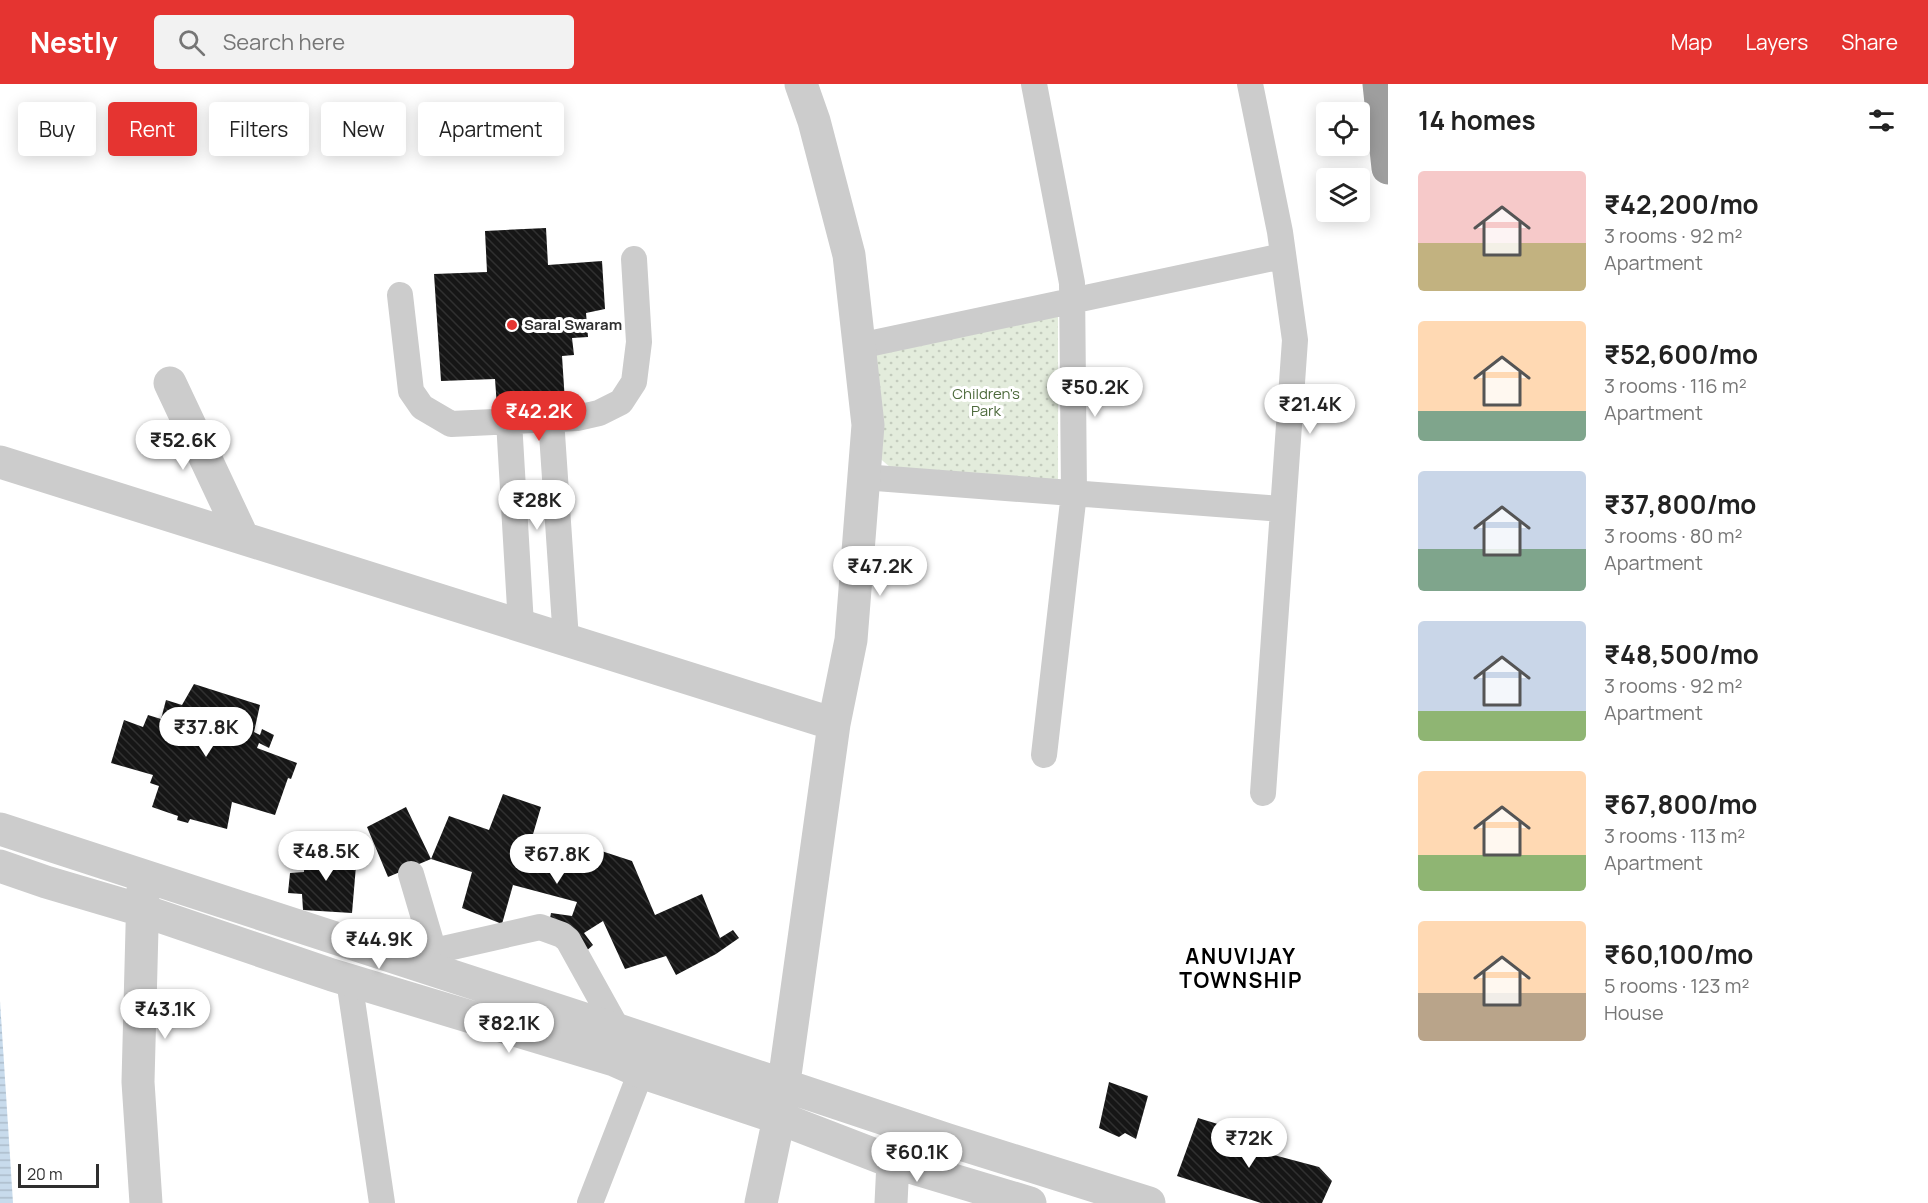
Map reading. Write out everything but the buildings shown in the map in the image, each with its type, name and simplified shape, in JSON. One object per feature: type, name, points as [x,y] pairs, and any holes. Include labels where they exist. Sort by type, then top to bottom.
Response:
[{"type":"highway","points":[[1379,84],[1388,168]]},
{"type":"street","points":[[761,1203],[779,1118],[834,724],[850,640],[868,425],[849,255],[814,121],[801,84]]},
{"type":"street","points":[[1034,84],[1072,283],[1074,493],[1044,755]]},
{"type":"street","points":[[1250,84],[1283,256],[1295,340],[1263,793]]},
{"type":"street","points":[[859,346],[1283,256]]},
{"type":"street","points":[[400,295],[411,391],[422,407],[451,424],[577,418],[599,413],[621,402],[634,382],[639,342],[634,259]]},
{"type":"street","points":[[170,383],[243,538]]},
{"type":"street","points":[[551,419],[566,640]]},
{"type":"street","points":[[509,421],[521,625]]},
{"type":"street","points":[[0,462],[834,724]]},
{"type":"street","points":[[863,477],[1282,510]]},
{"type":"street","points":[[0,830],[618,1030],[948,1140],[1149,1203]]},
{"type":"street","points":[[0,866],[141,910],[350,980],[614,1060],[641,1072],[779,1118],[893,1162],[1030,1203]]},
{"type":"street","points":[[411,874],[434,952]]},
{"type":"street","points":[[144,877],[141,910],[138,1082],[146,1203]]},
{"type":"street","points":[[399,959],[540,927],[562,935],[568,940],[618,1030]]},
{"type":"street","points":[[359,946],[350,980],[382,1203]]},
{"type":"street","points":[[590,1203],[641,1072]]},
{"type":"street","points":[[891,1203],[893,1162]]},
{"type":"green space","name":"Children's Park","points":[[1058,315],[1058,480],[890,467],[877,456],[872,353]]},
{"type":"water","points":[[0,1001],[13,1203],[0,1203]]},
{"type":"place","name":"Saral Swaram","points":[[512,325]]},
{"type":"district","name":"ANUVIJAY TOWNSHIP","points":[[1241,969]]}]
